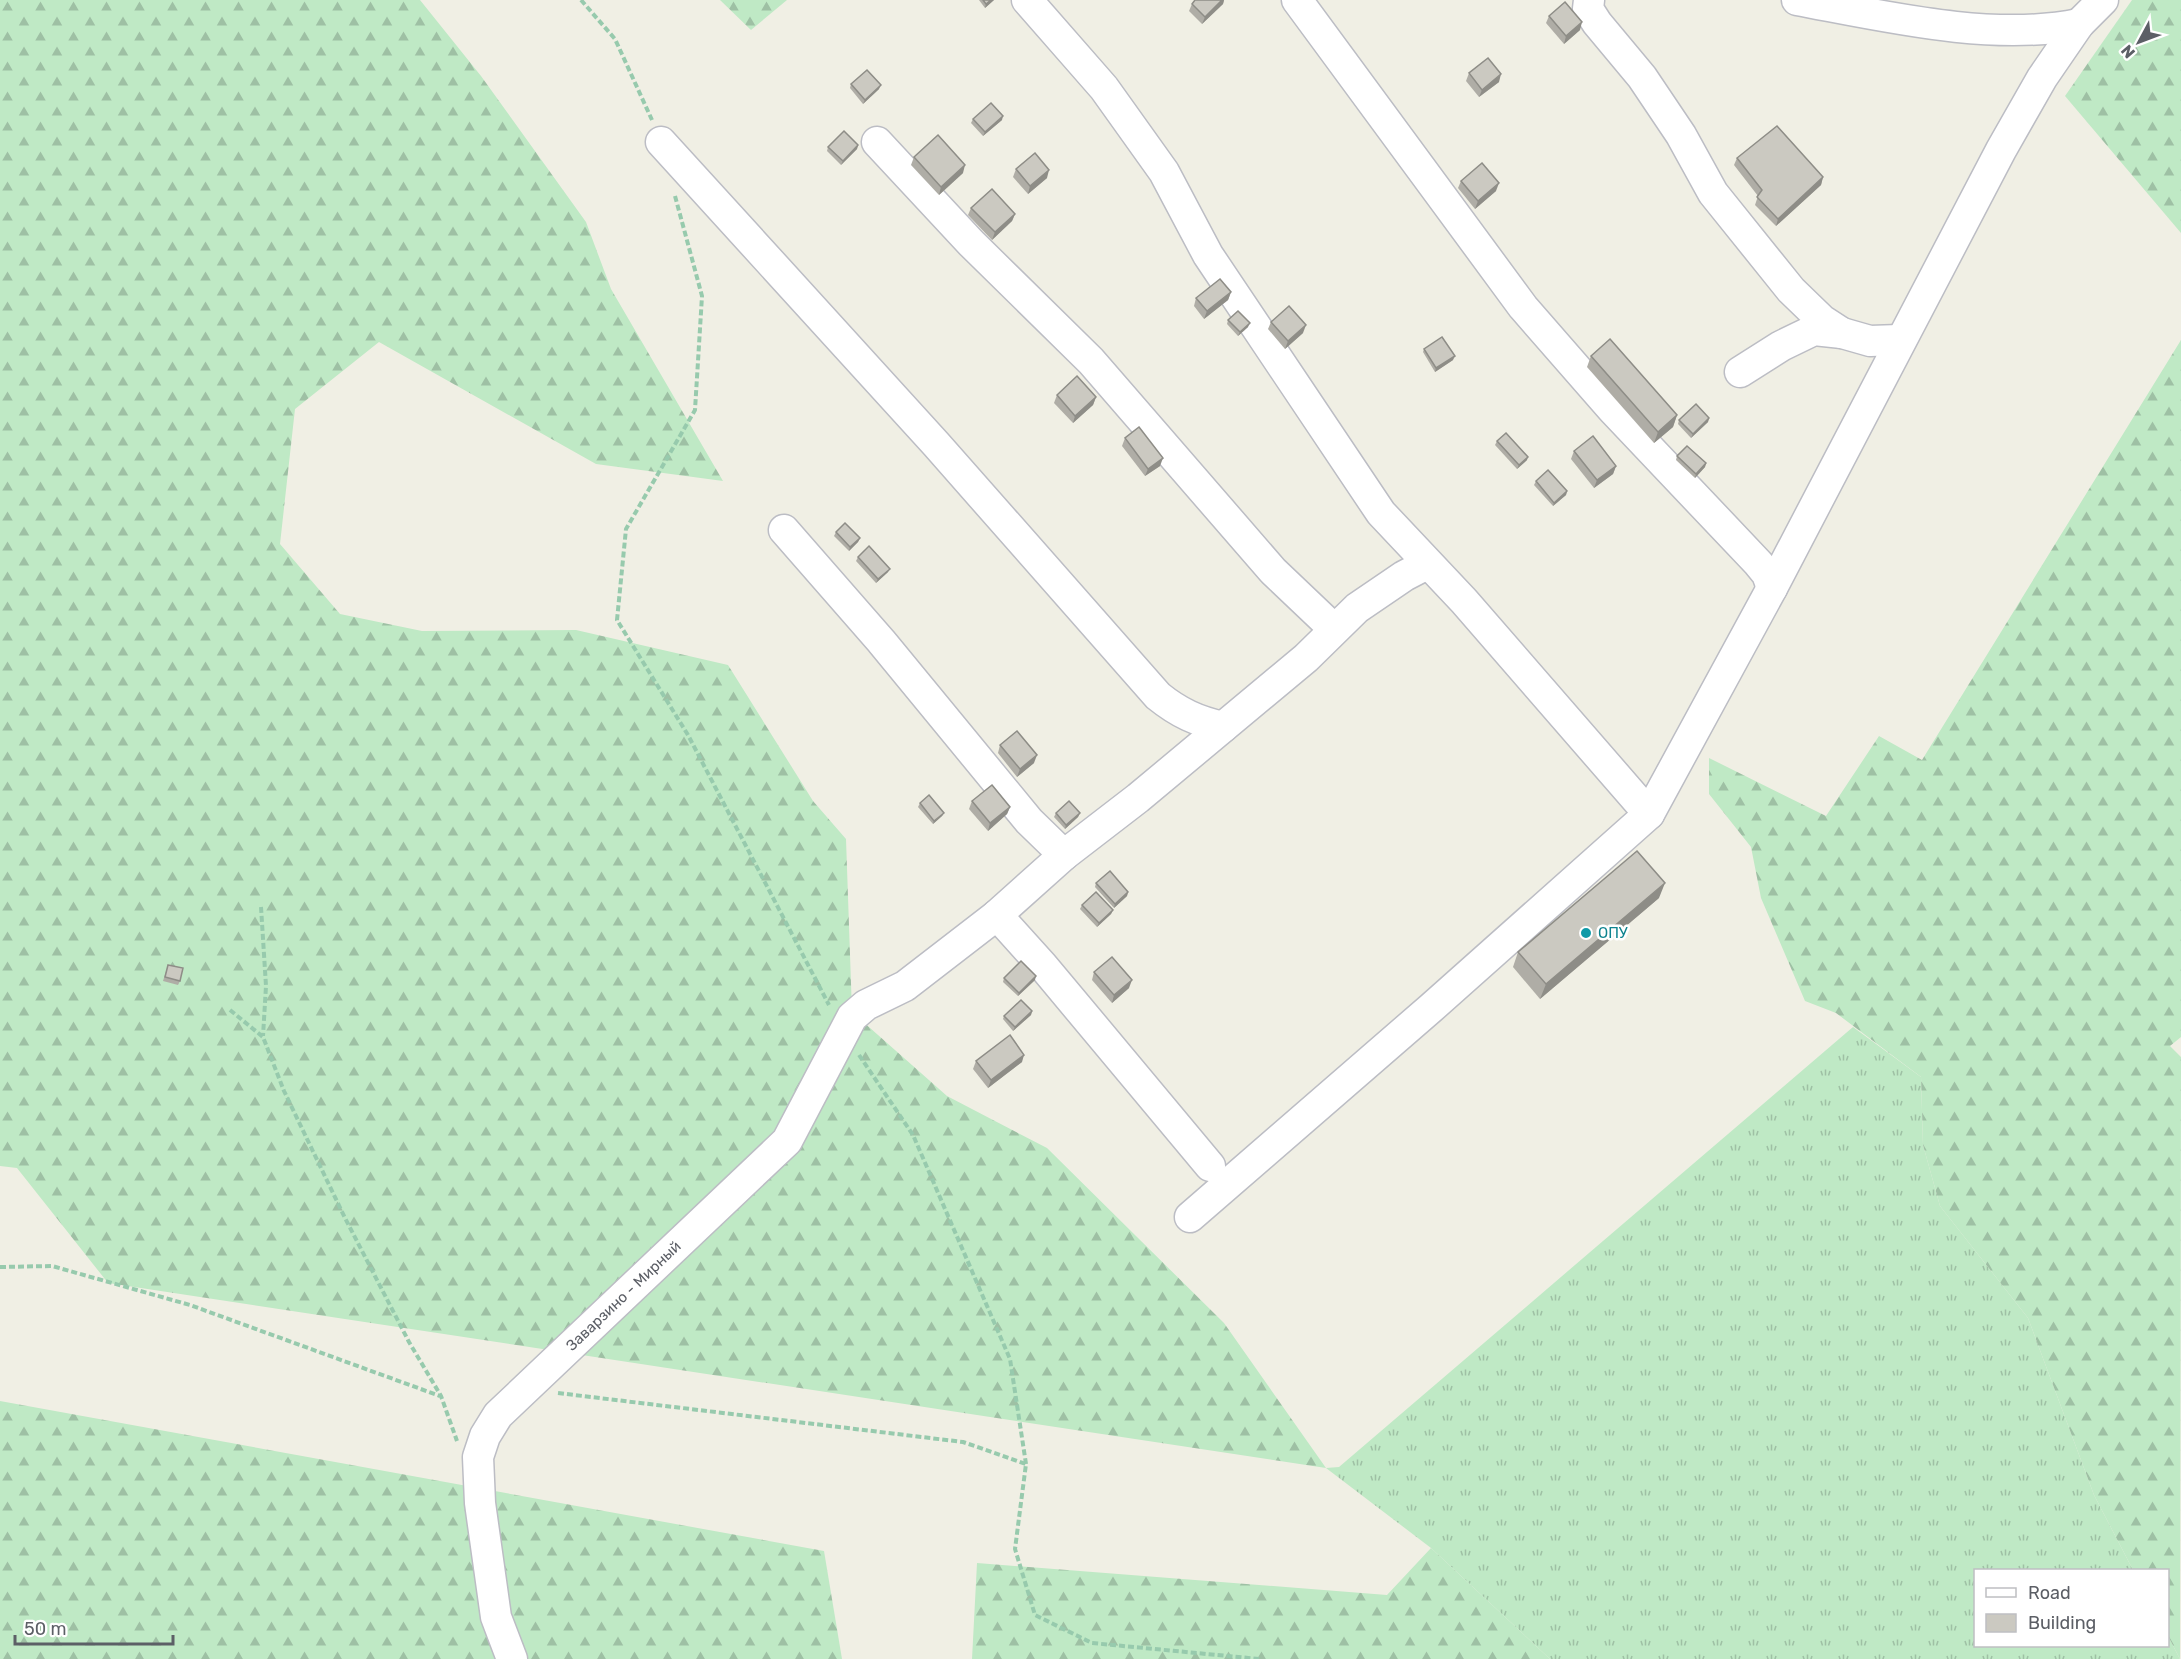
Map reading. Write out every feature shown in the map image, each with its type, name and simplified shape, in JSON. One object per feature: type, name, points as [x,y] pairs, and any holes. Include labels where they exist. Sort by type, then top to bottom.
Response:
[{"type":"street","points":[[1027,0],[1104,88],[1157,162],[1208,255],[1247,317],[1381,513],[1464,602],[1646,818]]},
{"type":"street","points":[[1296,0],[1523,307],[1612,409],[1758,563],[1767,574],[1772,588]]},
{"type":"street","points":[[1589,0],[1588,9],[1597,23],[1642,77],[1681,135],[1713,193],[1738,227],[1791,290],[1822,320],[1842,333]]},
{"type":"street","points":[[1797,0],[1941,25],[2051,30],[2079,24]]},
{"type":"street","points":[[1190,1217],[1646,818],[1772,588],[1899,340],[2001,150],[2042,78],[2079,24],[2103,0]]},
{"type":"street","points":[[661,142],[936,444],[1158,696],[1176,710],[1196,721],[1223,727]]},
{"type":"street","points":[[877,142],[971,243],[1091,361],[1273,571],[1334,629]]},
{"type":"street","points":[[1740,372],[1781,346],[1814,330],[1842,333],[1870,341],[1899,340]]},
{"type":"street","points":[[784,530],[881,641],[1029,821],[1064,855]]},
{"type":"street","name":"Заварзино - Мирный","points":[[512,1659],[496,1617],[480,1503],[477,1457],[485,1436],[498,1415],[787,1141],[852,1017],[866,1005],[905,986],[997,915],[1064,855],[1306,658],[1357,608],[1404,576],[1427,564]]},
{"type":"street","points":[[997,915],[1044,966],[1210,1166]]},
{"type":"path","points":[[581,0],[615,39],[661,142]]},
{"type":"path","points":[[673,186],[702,296],[695,410],[626,529],[617,620],[688,735],[844,1033],[913,1135],[1010,1359],[1026,1464],[1015,1549],[1035,1615],[1092,1642],[1259,1659]]},
{"type":"path","points":[[261,907],[266,986],[262,1037],[284,1091],[345,1218],[409,1342],[441,1396],[460,1450]]},
{"type":"path","points":[[230,1010],[262,1037]]},
{"type":"path","points":[[0,1267],[52,1266],[190,1305],[441,1396]]},
{"type":"path","points":[[526,1389],[963,1442],[1026,1464]]},
{"type":"green space","points":[[0,0],[420,0],[481,76],[586,222],[611,289],[723,481],[596,464],[379,342],[295,409],[280,544],[340,614],[422,631],[576,630],[728,665],[813,801],[846,839],[852,1012],[947,1096],[1047,1148],[1224,1323],[1326,1468],[108,1283],[17,1168],[0,1166]]},
{"type":"green space","points":[[720,0],[787,0],[751,30]]},
{"type":"green space","points":[[2132,0],[2181,0],[2181,233],[2065,96]]},
{"type":"green space","points":[[2181,340],[2181,1037],[2170,1046],[2181,1057],[2180,1659],[2169,1638],[2169,1569],[2132,1569],[2094,1495],[2028,1318],[1940,1206],[1923,1145],[1921,1077],[1836,1013],[1805,1001],[1761,898],[1751,847],[1709,794],[1709,758],[1826,816],[1879,736],[1922,760]]},
{"type":"green space","points":[[1853,1027],[1921,1077],[1923,1145],[1940,1206],[2028,1318],[2094,1495],[2132,1569],[1974,1569],[1974,1647],[2169,1647],[2169,1638],[2180,1659],[1550,1659],[1431,1548],[1326,1468],[1339,1467]]},
{"type":"green space","points":[[0,1401],[824,1551],[842,1659],[0,1659]]},
{"type":"green space","points":[[1431,1548],[1550,1659],[972,1659],[977,1563],[1387,1595]]},
{"type":"building","points":[[1195,0],[1222,0],[1205,17],[1192,4]]},
{"type":"building","points":[[1565,2],[1582,22],[1566,36],[1549,16]]},
{"type":"building","points":[[1488,58],[1501,74],[1482,90],[1469,73]]},
{"type":"building","points":[[867,70],[881,85],[865,100],[851,84]]},
{"type":"building","points":[[991,103],[1003,116],[985,132],[973,119]]},
{"type":"building","points":[[1777,126],[1823,177],[1778,219],[1757,197],[1762,190],[1737,158]]},
{"type":"building","points":[[844,131],[858,145],[843,161],[828,147]]},
{"type":"building","points":[[938,135],[965,165],[941,187],[914,157]]},
{"type":"building","points":[[1035,153],[1049,170],[1030,186],[1016,169]]},
{"type":"building","points":[[1482,163],[1499,183],[1478,201],[1461,181]]},
{"type":"building","points":[[992,189],[1015,214],[995,232],[971,208]]},
{"type":"building","points":[[1220,279],[1231,292],[1207,311],[1196,298]]},
{"type":"building","points":[[1289,306],[1306,325],[1288,341],[1271,322]]},
{"type":"building","points":[[1238,311],[1250,323],[1240,332],[1228,320]]},
{"type":"building","points":[[1442,337],[1455,356],[1436,368],[1424,349]]},
{"type":"building","points":[[1610,339],[1677,415],[1658,432],[1591,356]]},
{"type":"building","points":[[1077,376],[1096,397],[1075,416],[1057,395]]},
{"type":"building","points":[[1696,404],[1709,418],[1693,434],[1679,420]]},
{"type":"building","points":[[1139,427],[1163,458],[1148,469],[1125,438]]},
{"type":"building","points":[[1506,433],[1528,457],[1519,465],[1497,441]]},
{"type":"building","points":[[1593,436],[1616,466],[1597,480],[1574,451]]},
{"type":"building","points":[[1687,446],[1706,463],[1696,474],[1677,456]]},
{"type":"building","points":[[1548,470],[1567,491],[1554,503],[1536,481]]},
{"type":"building","points":[[845,523],[860,538],[850,547],[836,532]]},
{"type":"building","points":[[869,546],[890,569],[878,579],[858,557]]},
{"type":"building","points":[[1017,731],[1037,755],[1020,769],[1000,745]]},
{"type":"building","points":[[992,785],[1010,807],[990,823],[972,801]]},
{"type":"building","points":[[929,795],[944,813],[934,821],[920,803]]},
{"type":"building","points":[[1069,801],[1080,813],[1066,825],[1056,813]]},
{"type":"building","name":"ОПУ","points":[[1637,851],[1665,883],[1546,984],[1518,952]]},
{"type":"building","points":[[1110,871],[1128,892],[1115,904],[1096,883]]},
{"type":"building","points":[[1096,892],[1113,910],[1099,923],[1082,905]]},
{"type":"building","points":[[1112,957],[1132,980],[1114,995],[1094,972]]},
{"type":"building","points":[[1021,961],[1036,976],[1019,993],[1004,978]]},
{"type":"building","points":[[168,965],[183,968],[180,981],[165,977]]},
{"type":"building","points":[[1021,1000],[1032,1011],[1015,1027],[1004,1016]]},
{"type":"building","points":[[1010,1035],[1024,1055],[991,1080],[976,1061]]},
{"type":"place","name":"ОПУ","points":[[1586,933]]}]
